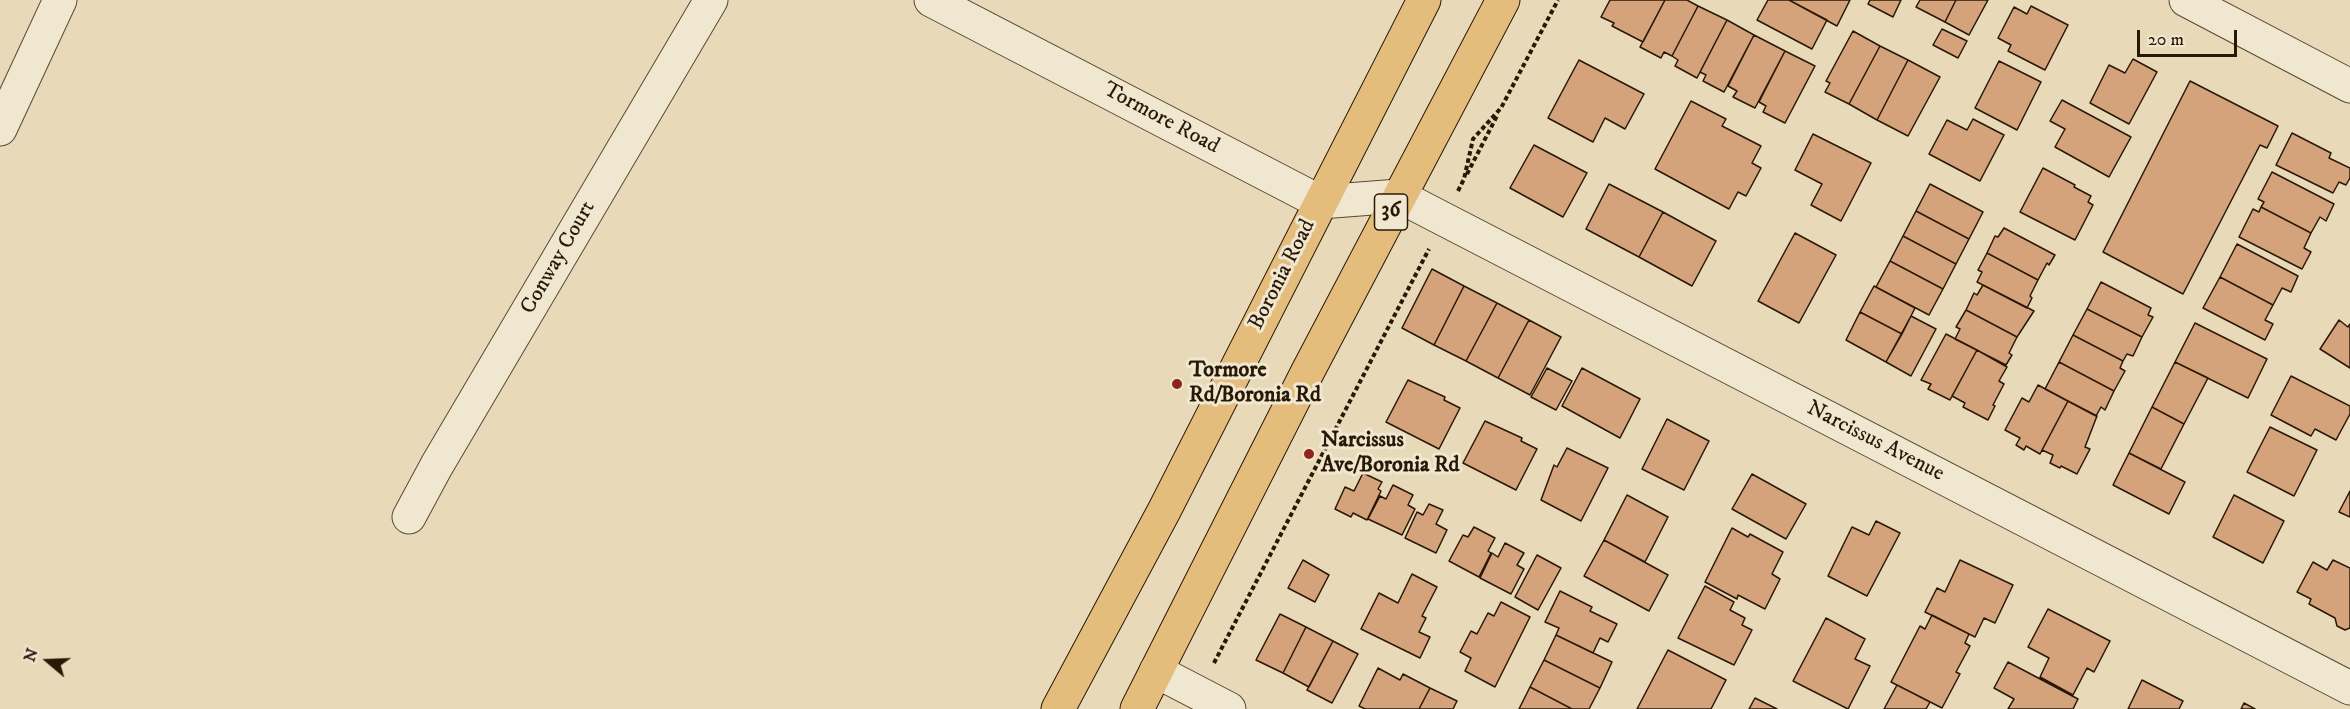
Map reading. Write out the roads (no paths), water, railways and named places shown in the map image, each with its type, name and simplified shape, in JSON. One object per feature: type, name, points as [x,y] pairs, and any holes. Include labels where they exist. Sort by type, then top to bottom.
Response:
[{"type":"main road","name":"Boronia Road","points":[[1058,709],[1165,509],[1424,0]]},
{"type":"main road","name":"36","points":[[1137,709],[1503,0]]},
{"type":"street","points":[[0,129],[60,0]]},
{"type":"street","name":"Conway Court","points":[[408,517],[711,0]]},
{"type":"street","name":"Tormore Road","points":[[931,0],[1320,202]]},
{"type":"street","points":[[2186,0],[2350,86]]},
{"type":"street","points":[[1320,202],[1400,196]]},
{"type":"street","name":"Narcissus Avenue","points":[[1400,196],[2350,688]]},
{"type":"street","points":[[1156,671],[1229,709]]},
{"type":"place","name":"Tormore Rd/Boronia Rd","points":[[1177,384]]},
{"type":"place","name":"Narcissus Ave/Boronia Rd","points":[[1309,454]]}]
